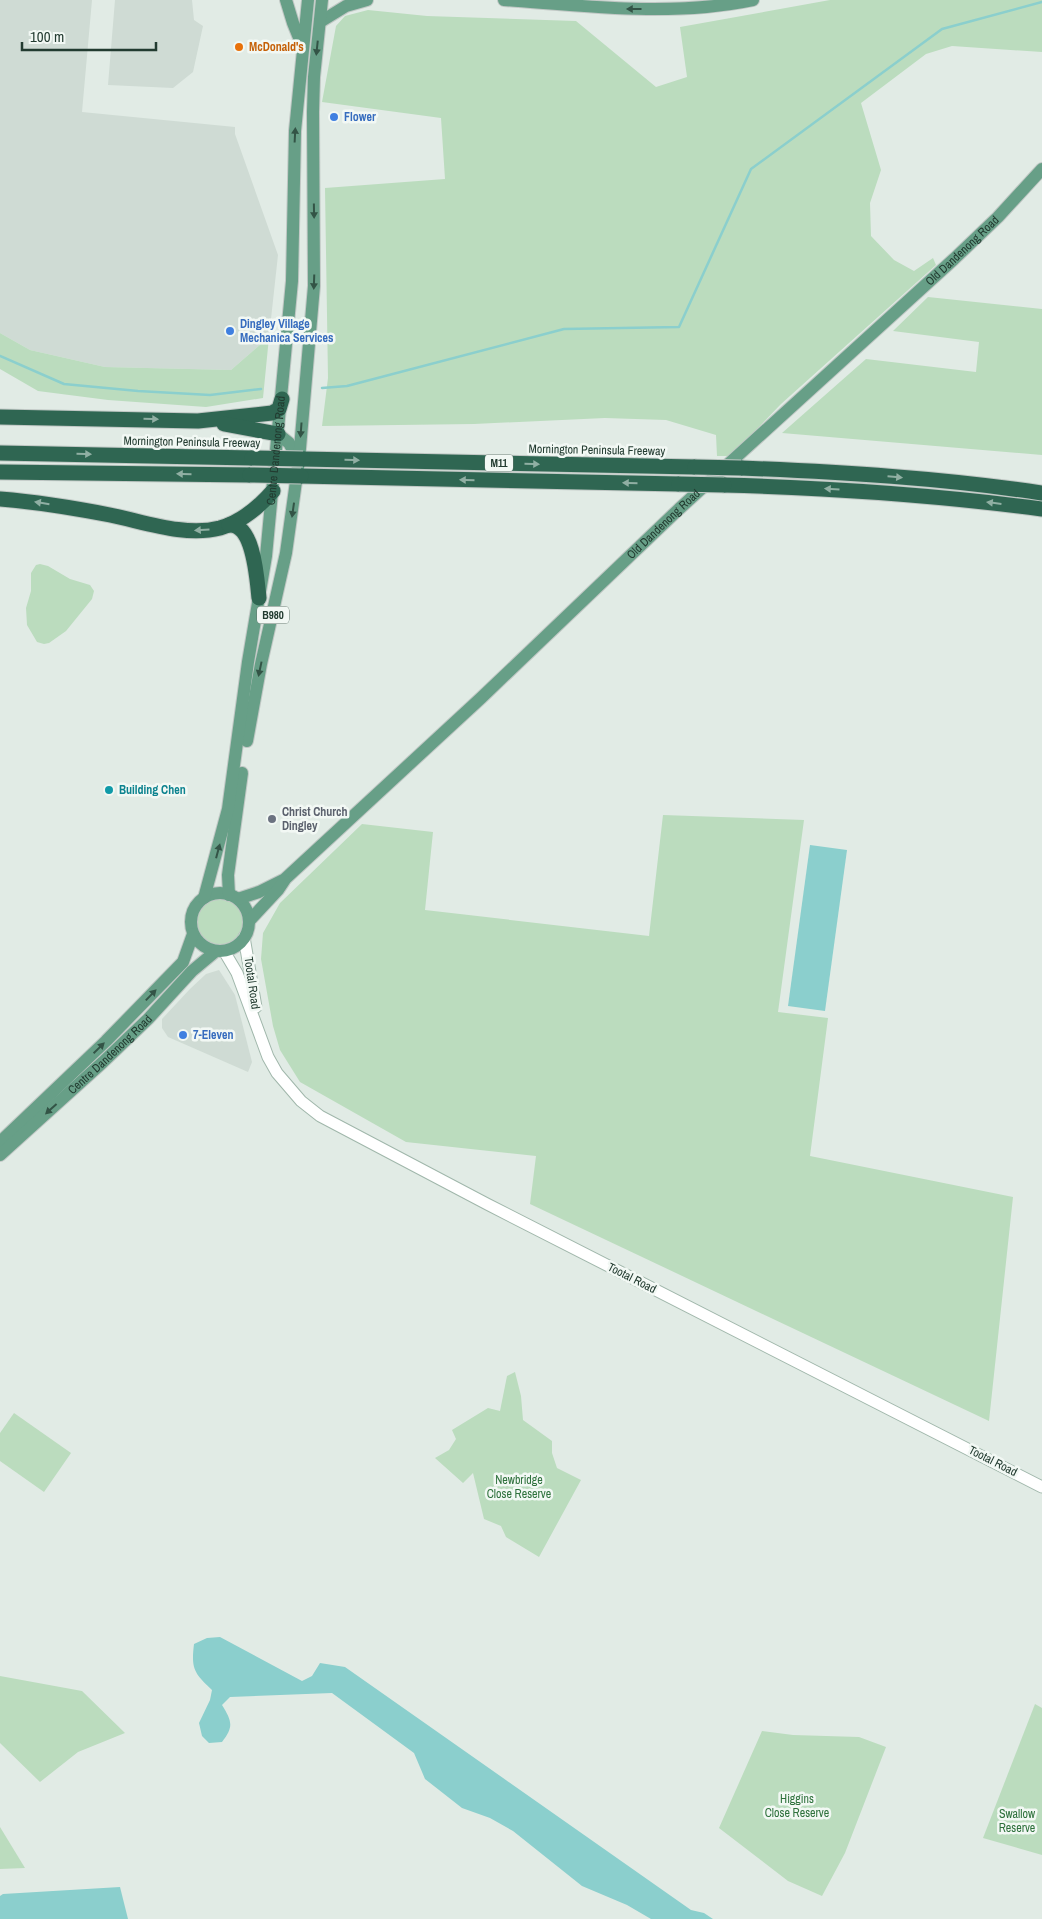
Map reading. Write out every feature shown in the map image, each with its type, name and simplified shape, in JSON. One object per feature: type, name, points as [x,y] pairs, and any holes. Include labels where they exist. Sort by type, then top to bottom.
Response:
[{"type":"highway","points":[[0,418],[198,421],[269,414],[279,409],[282,399]]},
{"type":"highway","points":[[198,421],[278,434]]},
{"type":"highway","name":"Mornington Peninsula Freeway","points":[[0,453],[252,458],[300,464],[679,484],[724,484],[874,492],[995,503],[1042,510]]},
{"type":"highway","name":"Mornington Peninsula Freeway","points":[[0,472],[250,475],[300,464],[695,467],[868,474],[1042,493]]},
{"type":"highway","points":[[0,499],[32,502],[184,530],[209,530],[229,524],[255,509],[273,491]]},
{"type":"highway","points":[[229,524],[240,528],[249,544],[259,598]]},
{"type":"main road","points":[[286,0],[303,47]]},
{"type":"main road","name":"Centre Dandenong Road","points":[[204,898],[228,809],[266,556],[292,281],[294,145],[308,0]]},
{"type":"main road","name":"Centre Dandenong Road","points":[[233,897],[228,875],[247,738],[261,664],[286,553],[300,464],[314,286],[312,112],[322,0]]},
{"type":"main road","points":[[306,17],[320,20],[346,6],[367,0]]},
{"type":"main road","points":[[504,0],[631,10],[692,7],[753,0]]},
{"type":"main road","name":"Old Dandenong Road","points":[[233,897],[259,892],[285,878],[481,698],[686,503],[954,259],[998,217],[1042,169]]},
{"type":"main road","points":[[273,491],[300,464],[289,443],[278,434]]},
{"type":"main road","name":"Old Dandenong Road","points":[[249,921],[278,890],[285,878]]},
{"type":"main road","points":[[204,898],[218,893],[233,897]]},
{"type":"main road","name":"B980","points":[[233,897],[246,911],[249,921]]},
{"type":"main road","name":"B980","points":[[193,934],[191,915],[197,904],[204,898]]},
{"type":"main road","points":[[193,934],[202,946],[220,951],[234,947],[244,938],[249,921]]},
{"type":"main road","name":"Centre Dandenong Road","points":[[0,1142],[106,1041],[183,962],[193,934]]},
{"type":"main road","name":"Tootal Road","points":[[244,938],[259,1029]]},
{"type":"main road","name":"Centre Dandenong Road","points":[[0,1155],[142,1025],[192,971],[220,951]]},
{"type":"main road","name":"Tootal Road","points":[[220,951],[237,973],[268,1057],[280,1078],[301,1101],[320,1116],[496,1209],[1042,1487]]},
{"type":"shaded area","points":[[0,0],[92,0],[82,112],[235,127],[235,134],[278,255],[269,337],[231,370],[105,367],[30,350],[0,333]]},
{"type":"shaded area","points":[[115,0],[192,0],[194,20],[203,26],[193,72],[173,88],[108,85]]},
{"type":"shaded area","name":"7-Eleven","points":[[219,970],[235,995],[252,1062],[248,1072],[168,1037],[162,1028],[162,1019],[190,989],[206,974]]},
{"type":"green space","points":[[830,0],[1042,0],[1042,52],[952,46],[926,54],[861,103],[881,170],[870,203],[871,236],[894,260],[914,271],[933,258],[936,265],[781,404],[731,456],[717,456],[716,435],[666,420],[605,418],[474,424],[322,426],[328,378],[325,188],[445,179],[441,118],[322,102],[336,26],[345,16],[368,10],[427,16],[576,21],[656,87],[687,77],[680,27]]},
{"type":"green space","points":[[928,297],[1042,309],[1042,455],[782,433],[866,359],[976,372],[979,342],[893,331]]},
{"type":"green space","points":[[0,333],[30,350],[105,367],[231,370],[269,337],[263,398],[206,407],[108,400],[38,391],[0,369]]},
{"type":"green space","points":[[36,565],[48,566],[70,579],[90,585],[94,591],[92,599],[66,631],[49,643],[44,644],[37,642],[27,625],[26,608],[31,591],[31,573]]},
{"type":"green space","points":[[663,815],[804,820],[778,1012],[828,1018],[810,1156],[1013,1197],[989,1421],[530,1204],[536,1156],[406,1142],[300,1082],[280,1050],[273,1026],[261,959],[263,933],[280,903],[362,824],[433,832],[425,910],[649,936]]},
{"type":"green space","points":[[214,898],[224,898],[236,905],[243,917],[243,927],[236,939],[224,946],[214,946],[206,942],[199,935],[195,927],[195,917],[199,909],[206,902]]},
{"type":"green space","name":"Newbridge Close Reserve","points":[[515,1372],[521,1396],[523,1420],[552,1441],[552,1453],[557,1468],[581,1480],[539,1557],[506,1537],[501,1526],[484,1519],[473,1473],[463,1483],[435,1458],[449,1450],[456,1439],[452,1430],[488,1408],[500,1411],[507,1376]]},
{"type":"green space","points":[[14,1413],[71,1453],[44,1492],[0,1461],[0,1433]]},
{"type":"green space","points":[[0,1676],[82,1691],[125,1733],[78,1752],[40,1782],[0,1743]]},
{"type":"green space","name":"Swallow Reserve","points":[[1035,1704],[1042,1708],[1042,1855],[983,1838]]},
{"type":"green space","name":"Higgins Close Reserve","points":[[762,1731],[793,1735],[859,1737],[886,1747],[845,1853],[822,1896],[788,1881],[719,1828]]},
{"type":"green space","points":[[0,1827],[25,1868],[0,1869]]},
{"type":"water","points":[[810,845],[847,850],[825,1011],[788,1006]]},
{"type":"water","points":[[220,1637],[302,1681],[312,1676],[320,1663],[345,1667],[691,1910],[704,1913],[713,1919],[651,1919],[627,1905],[582,1886],[513,1831],[490,1818],[462,1808],[425,1779],[414,1753],[332,1693],[230,1697],[222,1705],[230,1720],[230,1728],[222,1742],[209,1743],[202,1736],[199,1723],[210,1700],[212,1690],[195,1670],[193,1659],[194,1644],[207,1638]]},
{"type":"water","points":[[120,1887],[128,1919],[0,1919],[0,1896],[3,1894]]},
{"type":"waterway","points":[[322,388],[347,386],[564,329],[679,327],[751,169],[942,29],[1042,2]]},
{"type":"waterway","points":[[0,356],[64,384],[210,395],[261,389]]},
{"type":"place","name":"McDonald's","points":[[239,47]]},
{"type":"place","name":"Flower","points":[[334,117]]},
{"type":"place","name":"Dingley Village Mechanica Services","points":[[230,331]]},
{"type":"place","name":"Building Chen","points":[[109,790]]},
{"type":"place","name":"Christ Church Dingley","points":[[272,819]]},
{"type":"place","name":"7-Eleven","points":[[183,1035]]}]
